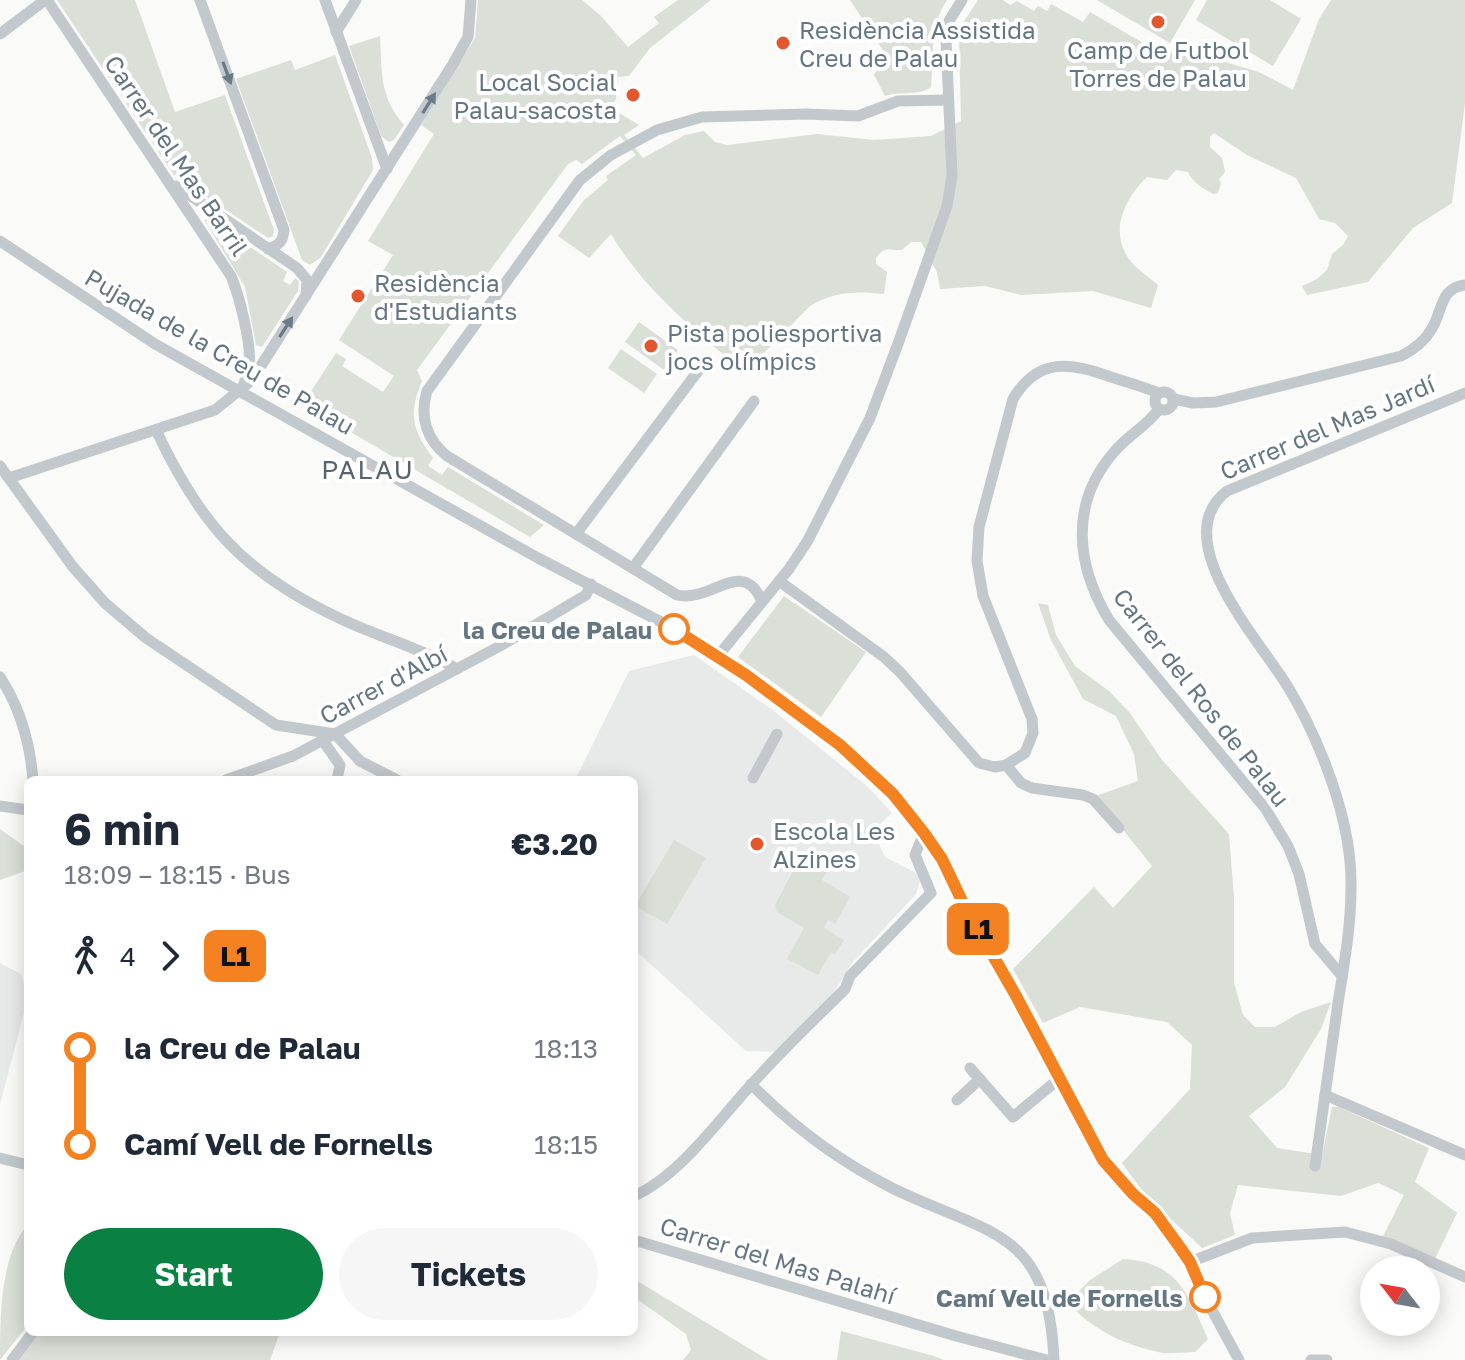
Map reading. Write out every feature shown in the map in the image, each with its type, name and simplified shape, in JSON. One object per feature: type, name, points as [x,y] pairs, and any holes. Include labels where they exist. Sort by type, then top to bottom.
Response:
[{"type":"street","points":[[0,34],[46,0]]},
{"type":"street","name":"Carrer del Mas Barril","points":[[46,0],[231,276],[240,302],[249,364],[241,391]]},
{"type":"street","points":[[200,0],[284,230],[283,240],[268,249]]},
{"type":"street","points":[[325,0],[387,169]]},
{"type":"street","points":[[336,32],[356,0]]},
{"type":"street","points":[[9,478],[215,410],[252,380],[330,261],[468,37],[471,0]]},
{"type":"street","points":[[718,656],[807,542],[870,418],[947,206],[952,176],[946,39],[949,21],[962,0]]},
{"type":"street","points":[[762,601],[755,586],[745,581],[735,581],[689,598],[677,595],[443,453],[429,434],[423,410],[431,382],[580,180],[611,155],[657,130],[702,117],[858,116],[898,101],[948,100]]},
{"type":"street","points":[[169,181],[297,268],[307,280],[306,297]]},
{"type":"street","points":[[193,217],[203,210],[209,210]]},
{"type":"street","name":"Pujada de la Creu de Palau","points":[[0,241],[124,325],[538,558],[690,637],[840,745],[893,794],[942,859],[1103,1160],[1155,1213],[1190,1262],[1199,1286],[1239,1360]]},
{"type":"street","points":[[297,268],[316,270],[330,261]]},
{"type":"street","name":"Carrer del Mas Jardí","points":[[1174,399],[1193,403],[1216,402],[1401,356],[1428,335],[1442,299],[1451,289],[1465,285]]},
{"type":"street","points":[[576,534],[704,363]]},
{"type":"street","points":[[779,581],[884,657],[913,686],[972,757],[986,765],[1006,765],[1025,753],[1031,744],[1032,719],[983,596],[976,543],[1013,399],[1038,372],[1069,365],[1159,393],[1170,393],[1174,399],[1170,409],[1159,409],[1155,399],[1159,393]]},
{"type":"street","name":"Carrer del Mas Jardí","points":[[1315,1166],[1342,976],[1351,887],[1348,849],[1339,804],[1306,717],[1264,648],[1226,597],[1213,566],[1207,519],[1219,497],[1227,491],[1465,393]]},
{"type":"street","points":[[633,568],[754,401]]},
{"type":"street","name":"Carrer del Ros de Palau","points":[[1159,409],[1111,455],[1089,493],[1082,535],[1086,573],[1093,594],[1109,620],[1258,800],[1277,828],[1299,874],[1315,944],[1342,976]]},
{"type":"street","points":[[156,430],[198,509],[217,533],[265,576],[338,618],[422,650],[457,669]]},
{"type":"street","points":[[0,466],[73,567],[105,603],[146,638],[276,725],[335,734],[360,761],[389,776]]},
{"type":"street","name":"Carrer d'Albí","points":[[237,776],[293,756],[457,669],[586,595],[591,584]]},
{"type":"street","points":[[0,677],[27,733],[32,776]]},
{"type":"street","points":[[753,778],[777,734]]},
{"type":"street","points":[[323,741],[340,765],[338,776]]},
{"type":"street","points":[[342,776],[360,761]]},
{"type":"street","points":[[1006,765],[1021,783],[1032,788],[1093,799],[1119,828]]},
{"type":"street","points":[[0,806],[24,809]]},
{"type":"street","points":[[638,1194],[669,1172],[845,989],[850,976],[931,893],[915,855],[924,833]]},
{"type":"street","points":[[970,1068],[1013,1117],[1060,1078]]},
{"type":"street","points":[[957,1100],[980,1079]]},
{"type":"street","points":[[751,1084],[804,1133],[838,1157],[895,1189],[980,1224],[1014,1245],[1028,1261],[1047,1302],[1053,1330],[1054,1360]]},
{"type":"street","points":[[1325,1095],[1465,1155]]},
{"type":"street","points":[[0,1158],[24,1164]]},
{"type":"street","points":[[1190,1262],[1252,1238],[1345,1232],[1391,1244],[1465,1277]]},
{"type":"street","name":"Carrer del Mas Palahí","points":[[638,1241],[1047,1360]]},
{"type":"street","points":[[12,1360],[30,1336]]},
{"type":"street","points":[[1311,1360],[1327,1360]]},
{"type":"shaded area","points":[[57,0],[135,0],[175,112],[225,95],[274,230],[273,236],[268,238],[174,175]]},
{"type":"shaded area","points":[[478,0],[582,0],[628,47],[659,23],[654,17],[678,0],[711,0],[650,48],[629,76],[618,77],[616,99],[611,108],[639,125],[624,135],[643,158],[685,135],[704,131],[715,142],[727,145],[817,134],[874,140],[931,136],[961,121],[959,34],[978,0],[1003,0],[1010,5],[1017,1],[1034,11],[1038,6],[1047,11],[1051,4],[1083,22],[1090,12],[1157,51],[1205,56],[1259,72],[1293,90],[1319,19],[1331,0],[1465,0],[1465,103],[1452,203],[1413,228],[1368,282],[1307,295],[1302,286],[1327,270],[1332,254],[1348,236],[1335,223],[1319,219],[1296,178],[1247,155],[1214,133],[1210,137],[1210,147],[1222,158],[1225,172],[1219,179],[1218,193],[1213,194],[1202,187],[1188,172],[1176,170],[1167,180],[1147,177],[1132,195],[1122,215],[1120,237],[1123,248],[1132,263],[1158,285],[1151,308],[1093,291],[1021,295],[985,286],[940,289],[937,272],[921,242],[911,242],[902,250],[885,250],[876,258],[876,264],[887,272],[884,294],[846,293],[810,306],[745,372],[689,325],[655,291],[611,234],[589,258],[558,236],[584,200],[608,180],[606,176],[636,155],[620,136],[582,164],[576,160],[568,164],[417,370],[422,381],[415,403],[414,421],[420,439],[433,458],[428,466],[442,475],[448,467],[544,525],[530,537],[301,403],[336,353],[346,359],[342,366],[383,392],[394,376],[339,340],[393,255],[368,241],[434,134],[421,125],[475,38]]},
{"type":"shaded area","points":[[850,0],[947,0],[935,31],[931,87],[921,92],[885,96],[874,75],[886,55]]},
{"type":"shaded area","name":"Camp de Futbol Torres de Palau","points":[[1097,0],[1195,0],[1170,43]]},
{"type":"shaded area","points":[[1207,0],[1270,0],[1301,19],[1273,66],[1196,20]]},
{"type":"shaded area","points":[[380,36],[386,94],[404,125],[394,140],[389,142],[381,136],[349,46]]},
{"type":"shaded area","points":[[335,55],[372,158],[373,170],[321,257],[310,265],[302,260],[236,79],[291,60],[295,70]]},
{"type":"shaded area","points":[[208,218],[287,272],[283,281],[290,285],[295,278],[299,281],[298,291],[262,347],[256,345],[245,287],[205,221]]},
{"type":"shaded area","name":"Pista poliesportiva jocs olímpics","points":[[639,322],[678,350],[664,370],[625,342]]},
{"type":"shaded area","points":[[621,349],[657,374],[644,393],[608,368]]},
{"type":"shaded area","points":[[784,596],[866,652],[821,717],[738,657]]},
{"type":"shaded area","points":[[1038,603],[1048,605],[1056,635],[1075,666],[1109,691],[1130,713],[1162,760],[1229,834],[1234,898],[1234,982],[1243,1015],[1255,1027],[1275,1027],[1301,1012],[1331,1002],[1321,1029],[1285,1087],[1249,1116],[1277,1148],[1322,1155],[1332,1107],[1339,1107],[1429,1148],[1415,1182],[1457,1213],[1436,1256],[1428,1256],[1383,1236],[1404,1195],[1378,1183],[1341,1196],[1238,1185],[1230,1213],[1235,1235],[1202,1248],[1147,1197],[1122,1163],[1190,1089],[1192,1045],[1167,1022],[1080,1007],[1043,1023],[1013,969],[1094,887],[1113,908],[1152,866],[1096,796],[1138,781],[1134,754],[1116,716],[1083,699],[1051,640]]},
{"type":"shaded area","name":"Escola Les Alzines","points":[[694,655],[774,711],[868,787],[892,813],[873,831],[885,857],[916,873],[920,881],[916,894],[853,962],[826,1004],[780,1052],[746,1051],[638,953],[638,776],[577,776],[629,671]]},
{"type":"shaded area","points":[[0,829],[24,846],[24,871],[0,880]]},
{"type":"shaded area","points":[[674,840],[706,858],[667,924],[638,908],[638,901]]},
{"type":"shaded area","points":[[805,857],[828,869],[822,880],[850,897],[835,924],[828,920],[824,928],[844,940],[835,954],[831,952],[818,975],[787,959],[804,928],[777,912],[775,905],[799,860],[803,862]]},
{"type":"shaded area","points":[[0,963],[21,974],[24,1012],[0,1105]]},
{"type":"shaded area","points":[[24,1230],[24,1330],[0,1360],[1,1306],[7,1269]]},
{"type":"shaded area","points":[[1123,1259],[1157,1266],[1179,1283],[1208,1339],[1195,1352],[1163,1353],[1123,1341],[1087,1321],[1068,1302],[1090,1280]]},
{"type":"shaded area","points":[[638,1281],[768,1360],[683,1360],[691,1350],[686,1334],[638,1300]]},
{"type":"shaded area","points":[[841,1331],[934,1356],[944,1360],[837,1360]]},
{"type":"shaded area","points":[[36,1336],[279,1336],[270,1360],[18,1360]]},
{"type":"bus line","name":"L1","points":[[674,629],[746,675],[840,745],[893,794],[942,859],[1103,1160],[1155,1213],[1190,1262],[1205,1297]]},
{"type":"place","name":"Camp de Futbol Torres de Palau","points":[[1158,22]]},
{"type":"place","name":"Residència Assistida Creu de Palau","points":[[783,43]]},
{"type":"place","name":"Local Social Palau-sacosta","points":[[633,95]]},
{"type":"place","name":"Residència d'Estudiants","points":[[358,296]]},
{"type":"place","name":"Pista poliesportiva jocs olímpics","points":[[651,346]]},
{"type":"place","name":"la Creu de Palau","points":[[674,629]]},
{"type":"place","name":"Escola Les Alzines","points":[[757,844]]},
{"type":"place","name":"Camí Vell de Fornells","points":[[1205,1297]]},
{"type":"district","name":"PALAU","points":[[368,469]]}]
